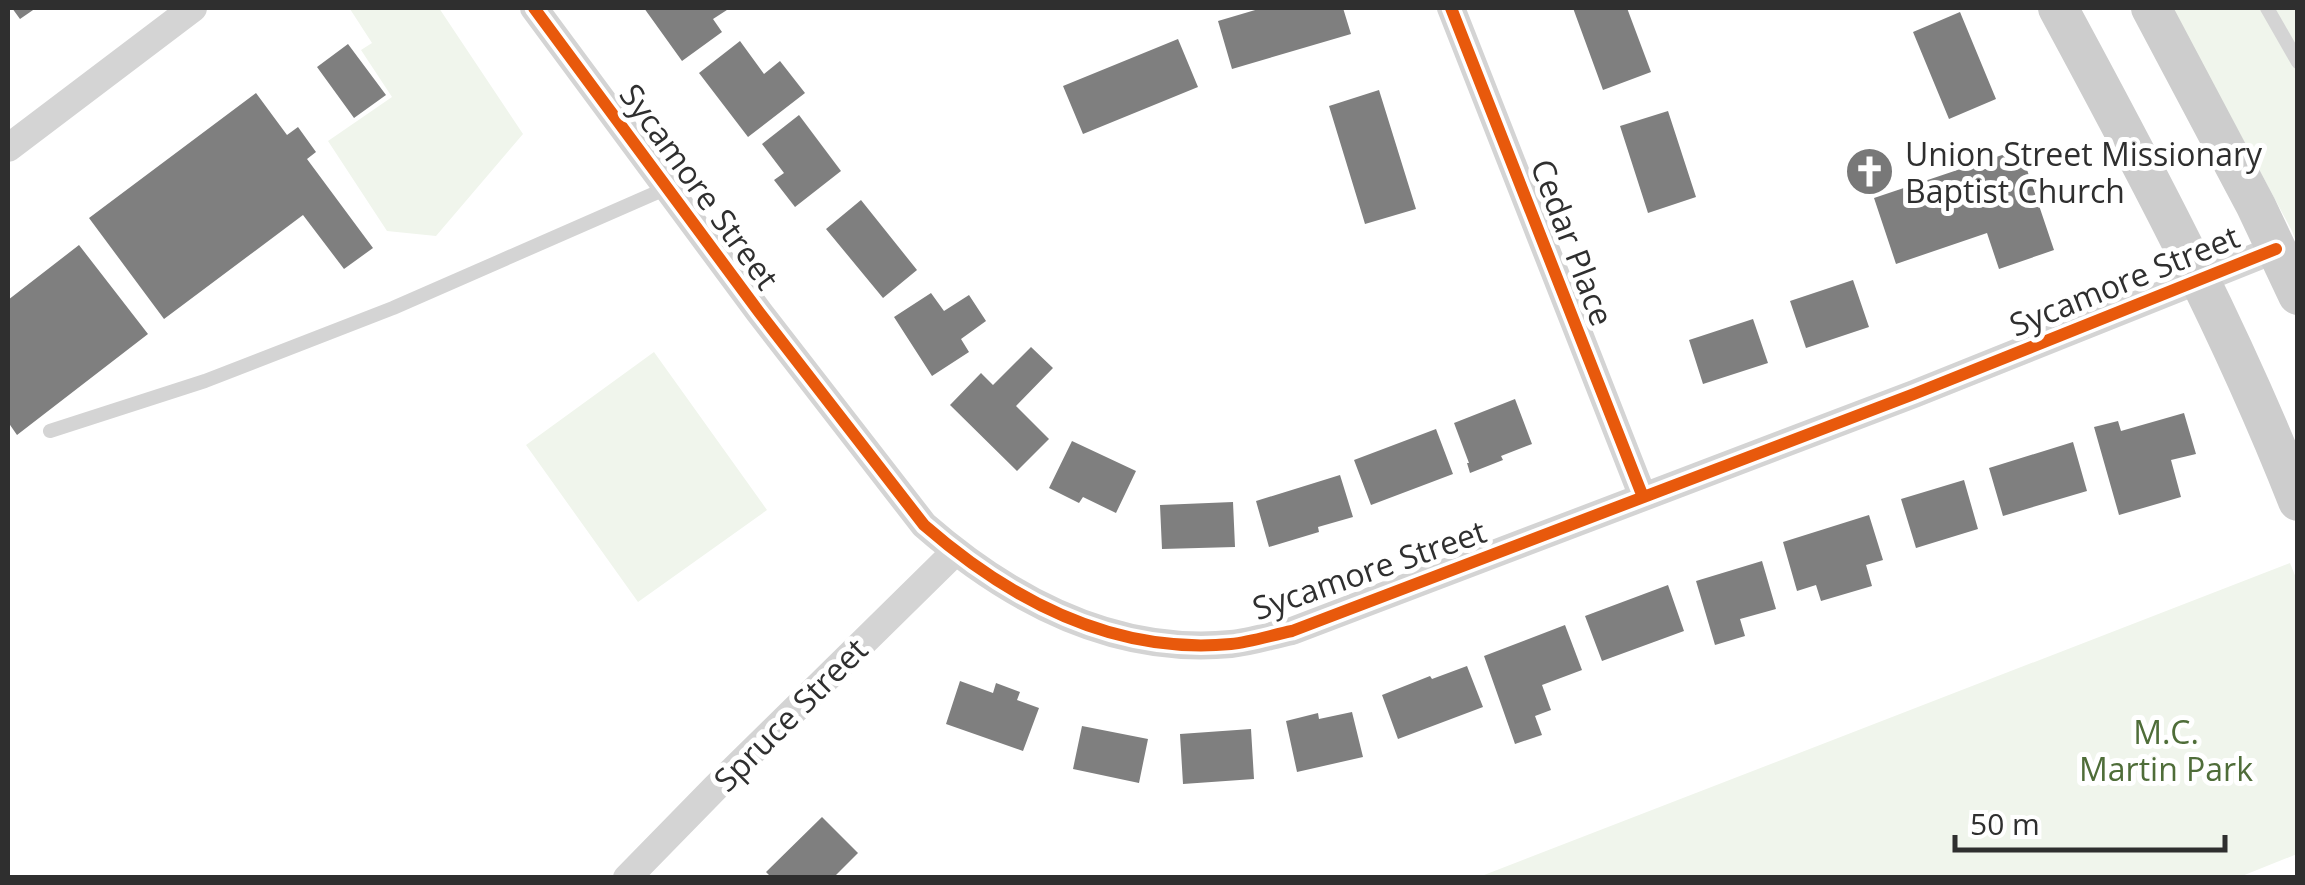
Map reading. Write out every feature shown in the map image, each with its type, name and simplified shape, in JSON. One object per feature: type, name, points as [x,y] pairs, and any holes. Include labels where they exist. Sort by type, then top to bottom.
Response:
[{"type":"main road","points":[[2058,8],[2201,279],[2298,502]]},
{"type":"main road","points":[[2151,8],[2290,274]]},
{"type":"street","points":[[8,148],[193,8]]},
{"type":"street","name":"Sycamore Street","points":[[534,8],[759,312],[924,524],[1002,586],[1044,607],[1116,634],[1174,645],[1234,644],[1292,631],[1914,394],[2201,279],[2290,274]]},
{"type":"street","name":"Cedar Place","points":[[1451,8],[1643,498]]},
{"type":"street","name":"Spruce Street","points":[[627,878],[955,552]]},
{"type":"lane","points":[[2267,8],[2298,62]]},
{"type":"lane","points":[[50,431],[204,381],[393,308],[668,188]]},
{"type":"green space","points":[[439,8],[523,134],[436,236],[387,231],[328,141],[392,97],[361,50],[372,43],[350,9]]},
{"type":"green space","points":[[2172,8],[2297,8],[2297,244],[2292,231]]},
{"type":"green space","points":[[654,352],[767,510],[638,602],[526,445]]},
{"type":"green space","name":"M.C. Martin Park","points":[[2290,563],[2298,583],[2297,854],[2237,878],[1479,877]]},
{"type":"building","points":[[12,8],[36,8],[20,19]]},
{"type":"building","points":[[644,8],[730,8],[713,19],[722,32],[682,61]]},
{"type":"building","points":[[1262,8],[1343,8],[1351,34],[1232,69],[1218,21]]},
{"type":"building","points":[[1573,8],[1627,8],[1651,72],[1603,90]]},
{"type":"building","points":[[1960,12],[1996,99],[1949,119],[1913,32]]},
{"type":"building","points":[[1178,39],[1198,87],[1083,134],[1063,86]]},
{"type":"building","points":[[740,41],[764,74],[780,61],[805,93],[748,137],[699,73]]},
{"type":"building","points":[[348,44],[386,95],[354,118],[317,67]]},
{"type":"building","points":[[1379,90],[1416,209],[1365,224],[1329,106]]},
{"type":"building","points":[[256,93],[287,135],[298,127],[316,152],[307,159],[373,248],[344,269],[303,215],[164,319],[89,218]]},
{"type":"building","points":[[1668,111],[1696,197],[1648,213],[1620,126]]},
{"type":"building","points":[[799,115],[841,171],[795,207],[774,180],[784,173],[762,144]]},
{"type":"building","points":[[2020,149],[2054,250],[1999,269],[1987,233],[1896,264],[1874,198]]},
{"type":"building","points":[[861,200],[917,270],[883,298],[826,229]]},
{"type":"building","points":[[79,245],[148,334],[17,435],[8,422],[8,300]]},
{"type":"building","points":[[1853,280],[1869,327],[1806,348],[1790,301]]},
{"type":"building","points":[[931,293],[944,311],[969,295],[986,321],[961,339],[969,352],[932,376],[894,317]]},
{"type":"building","points":[[1753,319],[1768,363],[1703,384],[1689,340]]},
{"type":"building","points":[[1031,347],[1053,368],[1016,406],[1049,439],[1017,471],[950,405],[981,373],[993,385]]},
{"type":"building","points":[[1515,399],[1532,444],[1470,473],[1454,423]]},
{"type":"building","points":[[2184,413],[2196,454],[2171,460],[2181,497],[2119,515],[2094,427],[2118,421],[2121,431]]},
{"type":"building","points":[[1436,429],[1453,474],[1371,505],[1354,460]]},
{"type":"building","points":[[1072,441],[1136,471],[1116,513],[1083,497],[1079,503],[1049,488]]},
{"type":"building","points":[[2073,442],[2087,491],[2003,516],[1989,468]]},
{"type":"building","points":[[1340,475],[1353,517],[1269,547],[1256,501]]},
{"type":"building","points":[[1964,480],[1978,529],[1916,548],[1901,499]]},
{"type":"building","points":[[1233,502],[1235,547],[1162,549],[1160,505]]},
{"type":"building","points":[[1869,515],[1883,560],[1866,565],[1872,586],[1821,601],[1816,585],[1797,591],[1783,542]]},
{"type":"building","points":[[1762,561],[1776,609],[1740,619],[1745,636],[1715,645],[1696,581]]},
{"type":"building","points":[[1668,585],[1684,631],[1602,661],[1585,616]]},
{"type":"building","points":[[1565,625],[1582,670],[1542,685],[1551,710],[1535,716],[1542,735],[1515,744],[1484,656]]},
{"type":"building","points":[[1467,666],[1483,707],[1398,739],[1382,695]]},
{"type":"building","points":[[960,681],[993,693],[996,683],[1020,692],[1017,700],[1039,708],[1023,751],[946,724]]},
{"type":"building","points":[[1352,712],[1363,757],[1297,772],[1286,721],[1318,713],[1319,719]]},
{"type":"building","points":[[1082,726],[1148,739],[1139,783],[1073,769]]},
{"type":"building","points":[[1251,729],[1254,779],[1183,784],[1180,734]]},
{"type":"building","points":[[822,817],[858,853],[833,878],[772,878],[766,872]]},
{"type":"cycle path","points":[[534,8],[759,312],[924,525],[1028,599],[1105,631],[1146,641],[1231,644],[1292,631],[1914,394],[2276,249]]},
{"type":"cycle path","points":[[1451,8],[1643,497]]},
{"type":"place","name":"Union Street Missionary Baptist Church","points":[[1870,171]]}]
